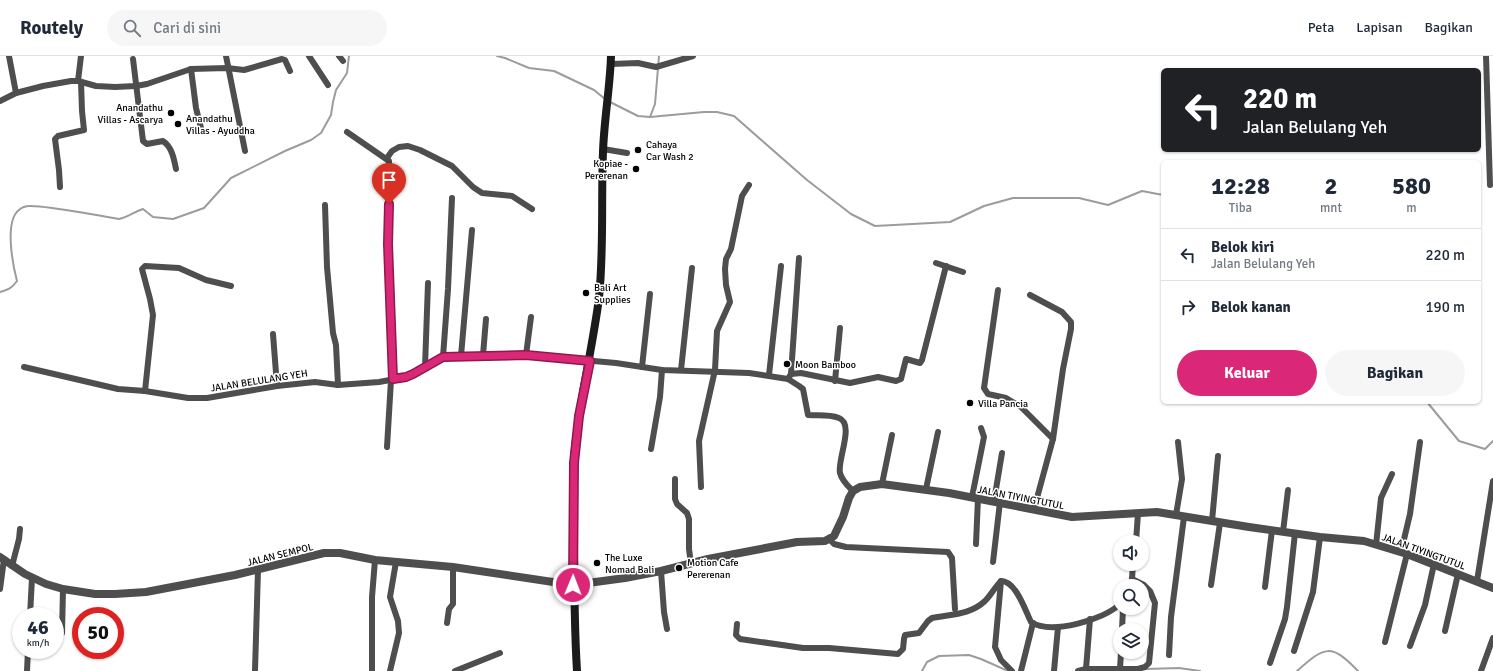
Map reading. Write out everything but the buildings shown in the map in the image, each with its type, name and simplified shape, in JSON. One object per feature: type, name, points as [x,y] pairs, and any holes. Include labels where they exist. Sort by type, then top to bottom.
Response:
[{"type":"main road","points":[[577,671],[573,585],[575,456],[579,416],[590,361],[601,271],[603,149],[611,60]]},
{"type":"street","points":[[9,56],[16,93]]},
{"type":"street","points":[[60,187],[55,139],[58,136],[84,130],[80,81],[81,56]]},
{"type":"street","points":[[226,56],[227,68],[245,151]]},
{"type":"street","points":[[309,56],[328,85]]},
{"type":"street","points":[[611,60],[656,67],[693,56]]},
{"type":"street","points":[[1486,56],[1490,185]]},
{"type":"street","points":[[0,101],[16,93],[43,86],[80,81],[96,86],[136,86],[191,70],[227,68],[244,70],[281,58],[285,60],[290,71]]},
{"type":"street","points":[[133,59],[143,141],[148,144],[165,142],[169,146],[176,169]]},
{"type":"street","points":[[191,70],[196,108],[202,132]]},
{"type":"street","points":[[347,132],[388,158],[390,163],[388,244],[392,379],[387,448]]},
{"type":"street","points":[[388,158],[392,151],[399,147],[408,146],[420,150],[452,166],[473,187],[482,193],[512,196],[532,209]]},
{"type":"street","points":[[603,149],[627,153]]},
{"type":"street","points":[[701,487],[699,441],[715,370],[717,331],[730,302],[726,285],[726,259],[731,249],[742,196],[749,185]]},
{"type":"street","points":[[443,357],[452,198]]},
{"type":"street","points":[[325,205],[327,267],[333,333],[336,345],[338,385]]},
{"type":"street","points":[[461,356],[472,230]]},
{"type":"street","points":[[573,585],[625,578],[661,571],[708,559],[797,542],[821,542],[830,540],[834,536],[838,529],[848,498],[853,491],[842,479],[840,472],[846,426],[844,421],[840,418],[833,416],[808,415],[803,390],[790,377],[799,258]]},
{"type":"street","points":[[936,262],[963,272]]},
{"type":"street","points":[[145,391],[152,315],[150,299],[142,269],[145,266],[180,268],[206,280],[231,286]]},
{"type":"street","points":[[769,376],[782,266]]},
{"type":"street","name":"JALAN BELULANG YEH","points":[[24,367],[118,389],[145,391],[188,398],[207,398],[277,386],[316,382],[338,385],[379,382],[406,377],[443,357],[483,355],[526,355],[662,370],[715,370],[790,377],[801,373],[850,384],[878,377],[896,381],[901,379],[906,359],[920,363],[922,360],[946,266]]},
{"type":"street","points":[[681,370],[692,268]]},
{"type":"street","points":[[425,366],[428,283]]},
{"type":"street","points":[[998,290],[984,388],[988,394],[1006,398],[1021,407],[1053,439]]},
{"type":"street","points":[[642,367],[650,294]]},
{"type":"street","points":[[1030,295],[1062,312],[1071,322],[1053,439],[1034,509]]},
{"type":"street","points":[[526,355],[532,317]]},
{"type":"street","points":[[483,355],[486,319]]},
{"type":"street","points":[[834,381],[840,328]]},
{"type":"street","points":[[273,334],[277,386]]},
{"type":"street","points":[[651,449],[660,397],[662,370]]},
{"type":"street","points":[[976,544],[975,498],[984,437],[981,428]]},
{"type":"street","points":[[926,490],[938,432]]},
{"type":"street","points":[[882,484],[892,435]]},
{"type":"street","points":[[1169,655],[1182,479],[1178,442]]},
{"type":"street","points":[[1385,642],[1404,553],[1420,442]]},
{"type":"street","points":[[993,562],[1002,453]]},
{"type":"street","points":[[1211,586],[1216,522],[1218,456]]},
{"type":"street","points":[[1376,545],[1382,498],[1392,474]]},
{"type":"street","points":[[675,479],[675,499],[687,513],[691,564]]},
{"type":"street","points":[[1477,581],[1493,481]]},
{"type":"street","name":"JALAN TIYINGTUTUL","points":[[853,491],[860,487],[882,484],[975,498],[1063,516],[1082,517],[1157,512],[1283,532],[1364,541],[1404,553],[1493,588]]},
{"type":"street","points":[[1283,532],[1288,490]]},
{"type":"street","points":[[1136,535],[1138,513]]},
{"type":"street","points":[[12,566],[20,529]]},
{"type":"street","points":[[1265,587],[1272,530]]},
{"type":"street","points":[[1270,663],[1286,613],[1294,533]]},
{"type":"street","points":[[1294,651],[1314,592],[1320,537]]},
{"type":"street","points":[[830,540],[834,544],[846,547],[948,552],[952,558],[955,609]]},
{"type":"street","name":"JALAN SEMPOL","points":[[2,558],[32,578],[46,584],[63,589],[95,594],[140,593],[258,570],[324,553],[340,553],[375,560],[453,567],[573,585]]},
{"type":"street","points":[[0,589],[2,558]]},
{"type":"street","points":[[372,671],[372,597],[375,560]]},
{"type":"street","points":[[390,671],[399,632],[398,621],[390,597],[396,562]]},
{"type":"street","points":[[1410,646],[1424,604],[1434,564]]},
{"type":"street","points":[[447,622],[449,609],[453,604],[453,567]]},
{"type":"street","points":[[255,670],[258,570]]},
{"type":"street","points":[[661,571],[664,612],[667,629]]},
{"type":"street","points":[[1132,579],[1133,571]]},
{"type":"street","points":[[1445,632],[1458,574]]},
{"type":"street","points":[[30,607],[32,578]]},
{"type":"street","points":[[1001,581],[1011,585],[1017,592],[1032,623],[1021,671]]},
{"type":"street","points":[[737,624],[736,635],[740,639],[803,648],[829,648],[898,654],[903,649],[905,635],[919,633],[932,618],[965,613],[972,610],[988,598],[1001,581]]},
{"type":"street","points":[[1001,581],[995,647],[1001,660],[1012,671]]},
{"type":"street","points":[[63,589],[63,607]]},
{"type":"street","points":[[1078,671],[1138,669],[1145,667],[1149,663],[1155,603],[1154,597],[1149,590]]},
{"type":"street","points":[[1032,623],[1058,627],[1067,626],[1113,610]]},
{"type":"street","points":[[1086,670],[1090,619]]},
{"type":"street","points":[[1054,671],[1058,627]]},
{"type":"street","points":[[1481,671],[1493,638]]},
{"type":"street","points":[[455,671],[500,653]]},
{"type":"street","points":[[27,671],[28,659]]},
{"type":"street","points":[[1120,670],[1121,659]]},
{"type":"waterway","points":[[0,292],[10,288],[17,281],[12,255],[11,233],[14,216],[21,208],[29,206],[44,207],[119,219],[143,209],[153,217],[173,219],[204,208],[231,178],[285,151],[311,140],[321,133],[331,115],[336,90],[347,73],[349,56]]},
{"type":"waterway","points":[[497,56],[529,68],[554,71],[594,90],[605,99]]},
{"type":"waterway","points":[[650,117],[655,104],[659,56]]},
{"type":"waterway","points":[[610,102],[638,116],[650,117],[704,112],[717,112],[734,116],[807,180],[851,214],[875,226],[950,222],[984,206],[1013,198],[1079,198],[1108,205],[1142,191],[1161,195]]},
{"type":"waterway","points":[[1429,404],[1459,441],[1485,449],[1493,441]]},
{"type":"waterway","points":[[1297,671],[1321,653],[1328,651],[1334,652],[1341,656],[1358,671]]},
{"type":"waterway","points":[[922,671],[927,662],[939,656],[969,655],[1008,671]]},
{"type":"waterway","points":[[1146,669],[1179,668],[1200,671]]},
{"type":"place","name":"Anandathu Villas - Ascarya","points":[[171,113]]},
{"type":"place","name":"Anandathu Villas - Ayuddha","points":[[178,124]]},
{"type":"place","name":"Cahaya Car Wash 2","points":[[638,150]]},
{"type":"place","name":"Kopiae - Pererenan","points":[[636,169]]},
{"type":"place","name":"Bali Art Supplies","points":[[586,293]]},
{"type":"place","name":"Moon Bamboo","points":[[787,364]]},
{"type":"place","name":"Villa Pancia","points":[[970,403]]},
{"type":"place","name":"The Luxe Nomad Bali","points":[[597,563]]},
{"type":"place","name":"Motion Cafe Pererenan","points":[[679,568]]},
{"type":"route","points":[[389,204],[388,244],[393,379],[406,377],[413,374],[443,357],[526,355],[590,361],[576,435],[574,463],[573,585]]}]
